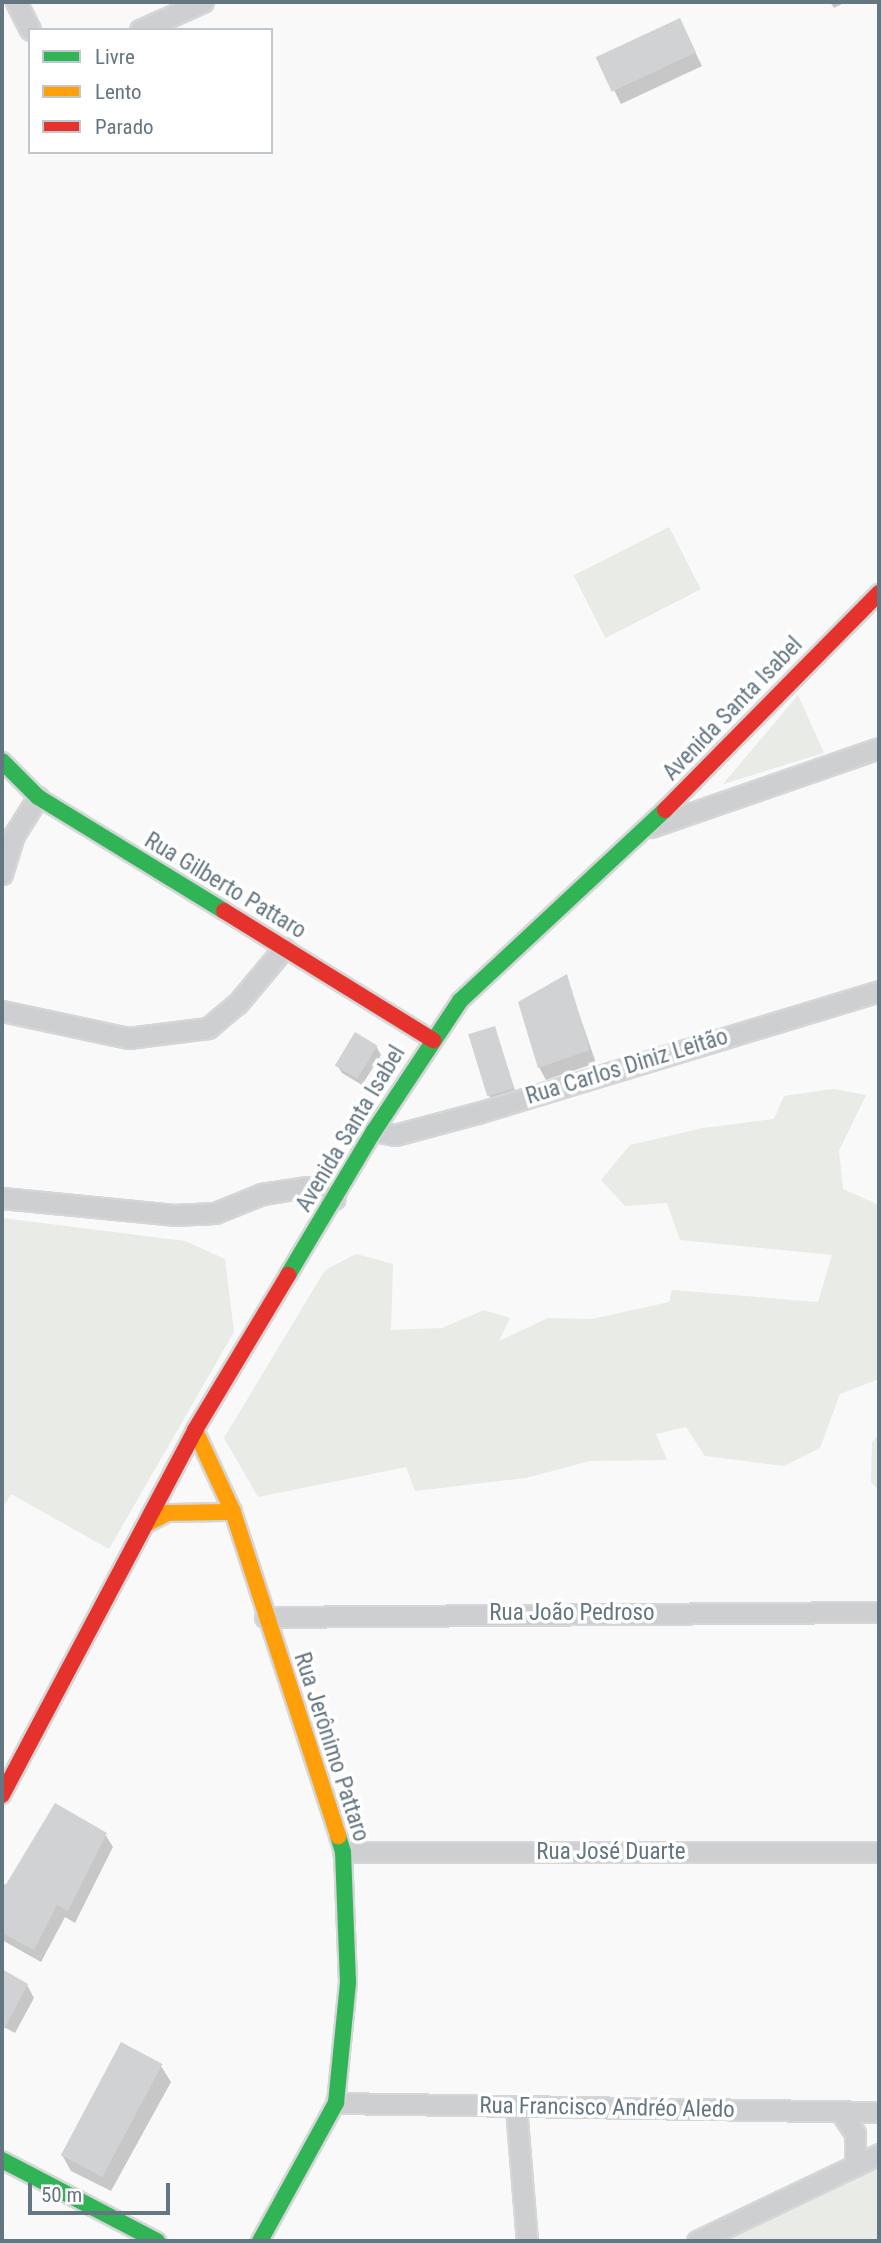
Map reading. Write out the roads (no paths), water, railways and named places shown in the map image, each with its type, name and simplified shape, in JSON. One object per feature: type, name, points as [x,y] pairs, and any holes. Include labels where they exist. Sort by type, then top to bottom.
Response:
[{"type":"main road","name":"Avenida Santa Isabel","points":[[2,1795],[195,1430],[374,1131],[463,998],[643,830],[876,601]]},
{"type":"main road","name":"Rua Gilberto Pattaro","points":[[2,761],[38,797],[433,1040]]},
{"type":"main road","name":"Rua Jerônimo Pattaro","points":[[195,1430],[233,1512],[343,1852],[348,1982],[336,2103],[260,2241]]},
{"type":"main road","points":[[146,1524],[168,1513],[233,1512]]},
{"type":"main road","points":[[2,2160],[157,2241]]},
{"type":"street","points":[[16,2],[29,28]]},
{"type":"street","points":[[144,28],[203,2]]},
{"type":"street","points":[[643,830],[879,748]]},
{"type":"street","points":[[2,874],[14,835],[38,797]]},
{"type":"street","points":[[2,1011],[128,1038],[208,1028],[237,1004],[284,948]]},
{"type":"street","name":"Rua Carlos Diniz Leitão","points":[[374,1131],[395,1135],[481,1112],[879,991]]},
{"type":"street","points":[[2,1198],[174,1215],[215,1213],[261,1194],[307,1187],[335,1199]]},
{"type":"street","name":"Rua João Pedroso","points":[[265,1616],[879,1612]]},
{"type":"street","name":"Rua José Duarte","points":[[343,1852],[879,1852]]},
{"type":"street","name":"Rua Francisco Andréo Aledo","points":[[336,2103],[879,2112]]},
{"type":"street","points":[[516,2108],[527,2241]]},
{"type":"street","points":[[840,2111],[855,2133],[855,2166]]},
{"type":"street","points":[[697,2241],[879,2154]]}]
